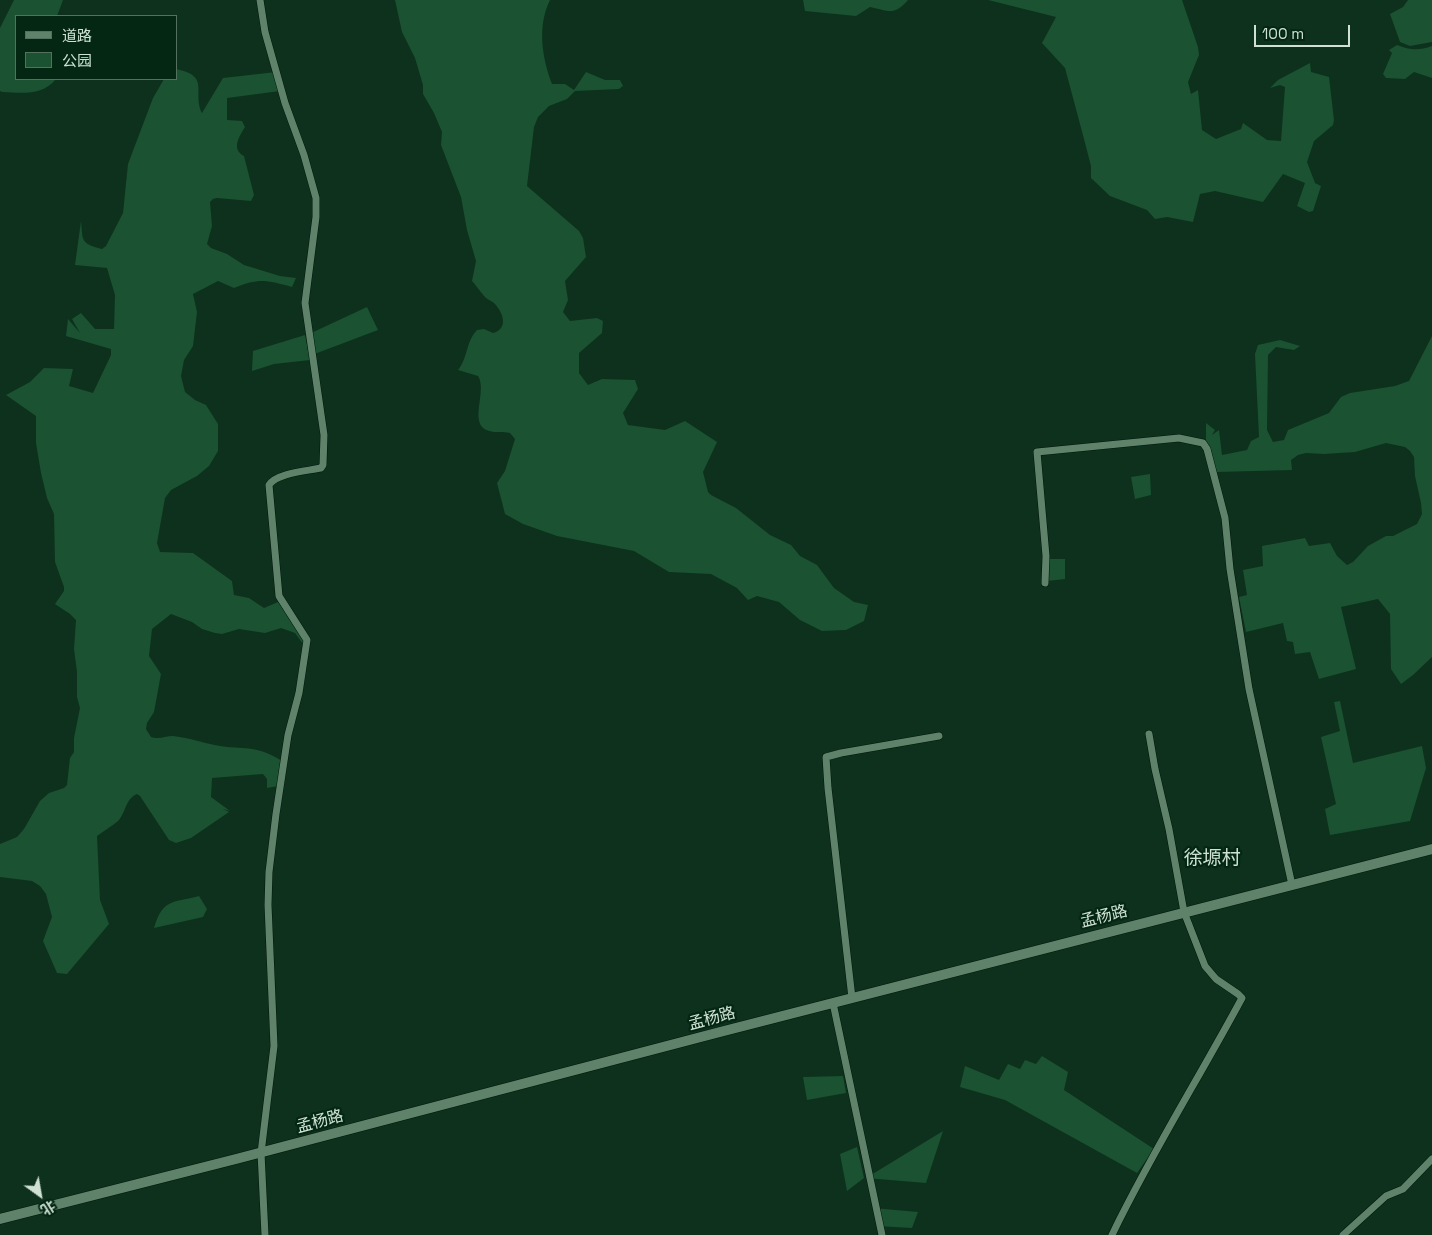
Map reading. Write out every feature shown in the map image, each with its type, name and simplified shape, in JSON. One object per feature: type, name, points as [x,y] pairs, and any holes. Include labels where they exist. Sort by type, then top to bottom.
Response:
[{"type":"street","points":[[260,0],[265,32],[316,198],[316,217],[305,303],[324,435],[323,465],[321,468],[281,476],[272,480],[269,485],[279,596],[308,640],[299,693],[288,735],[269,872],[268,905],[274,1046],[261,1153],[265,1235]]},
{"type":"street","points":[[1045,583],[1046,556],[1037,452],[1179,438],[1203,443],[1207,449],[1225,518],[1230,569],[1249,689],[1292,885]]},
{"type":"street","points":[[1112,1235],[1158,1145],[1211,1056],[1242,998],[1216,978],[1205,966],[1184,912],[1149,734]]},
{"type":"street","points":[[852,998],[826,757],[939,736]]},
{"type":"street","name":"孟杨路","points":[[0,1219],[1432,849]]},
{"type":"street","points":[[833,1003],[882,1235]]},
{"type":"street","points":[[1343,1235],[1386,1196],[1403,1189],[1432,1159]]},
{"type":"green space","points":[[14,0],[63,0],[57,15],[15,15],[15,80],[55,80],[51,84],[38,91],[25,93],[0,91],[0,28]]},
{"type":"green space","points":[[395,0],[550,0],[543,20],[542,42],[552,84],[565,84],[574,90],[586,72],[605,80],[620,80],[623,86],[619,89],[575,91],[567,99],[549,106],[538,117],[534,127],[527,186],[579,231],[583,238],[586,257],[565,281],[568,300],[563,312],[570,321],[597,318],[603,321],[602,333],[579,353],[579,373],[588,385],[602,379],[635,380],[638,389],[623,413],[628,425],[665,430],[685,421],[717,442],[703,472],[708,492],[736,508],[770,535],[791,545],[800,556],[817,565],[834,588],[854,602],[868,605],[864,621],[846,630],[822,631],[800,620],[779,602],[757,596],[748,600],[737,588],[711,574],[669,572],[634,551],[557,536],[523,524],[505,514],[497,483],[505,471],[515,439],[510,433],[491,432],[483,428],[479,422],[478,415],[481,390],[478,376],[458,370],[464,360],[473,334],[477,330],[484,329],[493,333],[498,331],[503,325],[503,321],[501,312],[495,304],[485,297],[472,281],[476,261],[467,230],[461,197],[441,145],[442,132],[423,94],[423,85],[415,58],[402,32]]},
{"type":"green space","points":[[803,0],[908,0],[895,10],[887,11],[870,7],[856,16],[805,11]]},
{"type":"green space","points":[[988,0],[1182,0],[1199,55],[1188,82],[1191,94],[1198,90],[1202,130],[1216,139],[1241,129],[1243,123],[1267,140],[1281,141],[1285,87],[1280,85],[1270,88],[1278,80],[1310,63],[1311,72],[1329,77],[1334,120],[1333,125],[1314,141],[1307,162],[1315,183],[1321,186],[1313,211],[1309,212],[1297,206],[1305,183],[1283,174],[1263,202],[1215,191],[1200,194],[1193,222],[1167,217],[1155,219],[1147,210],[1110,196],[1091,178],[1091,166],[1065,68],[1042,43],[1056,17]]},
{"type":"green space","points":[[1408,0],[1432,0],[1432,42],[1410,46],[1400,42],[1390,14],[1403,7]]},
{"type":"green space","points":[[1397,45],[1414,49],[1432,46],[1432,78],[1414,72],[1405,79],[1386,78],[1383,74],[1392,53],[1389,50]]},
{"type":"green space","points":[[178,70],[187,72],[197,80],[199,105],[202,113],[223,78],[276,72],[280,91],[227,98],[227,120],[242,121],[245,127],[237,146],[240,153],[244,156],[254,195],[251,201],[217,198],[210,202],[212,226],[207,244],[211,248],[227,254],[244,265],[280,276],[296,278],[292,287],[257,281],[234,288],[218,281],[193,294],[197,312],[193,346],[184,360],[181,376],[185,392],[195,400],[206,405],[218,424],[218,451],[209,466],[197,476],[171,490],[165,498],[157,543],[160,552],[193,553],[232,581],[234,595],[249,598],[264,608],[278,602],[302,633],[306,648],[295,633],[281,628],[265,633],[239,629],[222,634],[202,629],[192,622],[171,614],[152,629],[149,656],[161,674],[154,712],[147,723],[146,729],[151,737],[173,736],[267,753],[282,761],[278,786],[267,788],[267,779],[263,774],[212,778],[211,797],[230,811],[223,809],[229,812],[191,838],[176,843],[169,840],[140,796],[137,794],[133,796],[118,821],[97,836],[100,900],[109,924],[67,974],[57,973],[43,941],[52,917],[46,894],[40,886],[32,881],[0,877],[0,844],[17,837],[24,829],[40,801],[49,793],[64,788],[67,785],[70,758],[74,752],[74,738],[80,708],[77,697],[77,672],[74,649],[76,620],[55,604],[64,591],[64,587],[55,562],[54,514],[47,498],[41,473],[36,443],[36,416],[6,395],[30,382],[44,368],[73,369],[69,386],[93,393],[111,355],[111,349],[66,336],[68,319],[80,333],[72,319],[81,313],[95,329],[114,329],[115,295],[107,268],[75,265],[81,221],[83,237],[86,243],[102,249],[106,246],[123,213],[128,164],[153,98],[163,80],[178,80]]},
{"type":"green space","points":[[367,307],[378,330],[312,355],[309,334]]},
{"type":"green space","points":[[305,335],[310,360],[274,364],[252,371],[253,351]]},
{"type":"green space","points":[[1432,336],[1432,657],[1401,684],[1391,669],[1390,614],[1378,599],[1341,607],[1356,669],[1319,679],[1310,652],[1295,654],[1293,642],[1287,641],[1283,623],[1246,632],[1239,597],[1247,595],[1243,570],[1263,566],[1262,546],[1305,538],[1309,546],[1330,543],[1337,556],[1347,565],[1353,562],[1368,546],[1386,536],[1393,536],[1417,524],[1422,514],[1415,476],[1414,457],[1405,447],[1386,443],[1355,452],[1306,453],[1298,455],[1291,460],[1292,470],[1217,472],[1206,442],[1206,423],[1215,430],[1212,435],[1219,430],[1222,455],[1247,450],[1251,441],[1259,437],[1255,354],[1258,345],[1280,340],[1300,346],[1294,350],[1276,347],[1268,355],[1267,430],[1273,442],[1284,440],[1288,430],[1329,413],[1341,397],[1350,393],[1395,386],[1409,381]]},
{"type":"green space","points":[[1150,474],[1151,495],[1135,499],[1131,477]]},
{"type":"green space","points":[[1046,559],[1065,559],[1065,579],[1047,581]]},
{"type":"green space","points":[[1340,701],[1353,763],[1422,746],[1426,768],[1410,821],[1330,835],[1325,809],[1336,804],[1321,737],[1340,731],[1334,702]]},
{"type":"green space","points":[[199,896],[207,909],[203,917],[154,928],[161,911],[170,903]]},
{"type":"green space","points":[[1042,1056],[1068,1072],[1064,1090],[1154,1149],[1137,1173],[1005,1100],[960,1087],[965,1066],[999,1080],[1008,1064],[1020,1069],[1025,1060],[1036,1064]]},
{"type":"green space","points":[[843,1076],[846,1093],[807,1100],[803,1077]]},
{"type":"green space","points":[[943,1131],[926,1183],[866,1178]]},
{"type":"green space","points":[[857,1147],[864,1178],[847,1191],[840,1154]]},
{"type":"green space","points":[[873,1208],[918,1212],[912,1228],[877,1226]]},
{"type":"district","name":"徐塬村","points":[[1212,859]]}]
